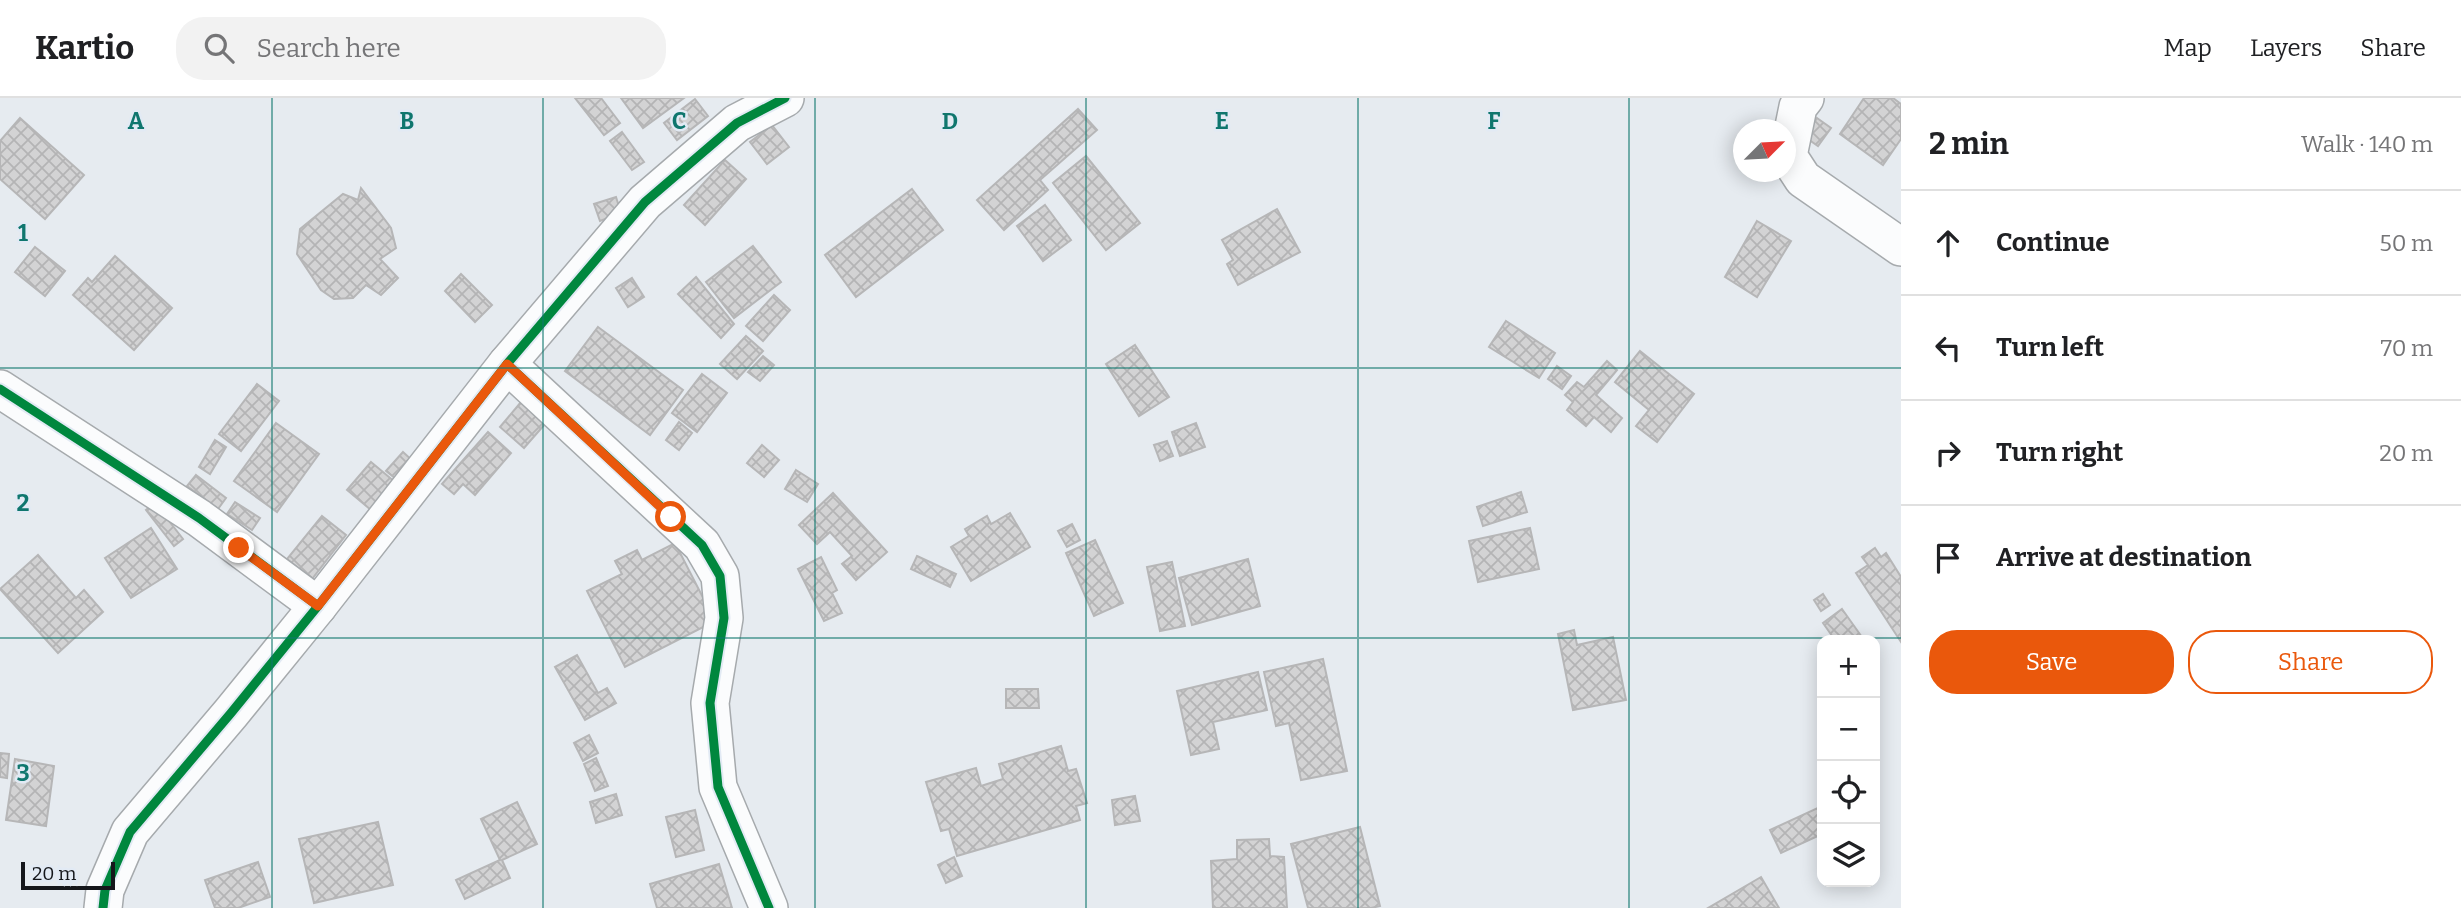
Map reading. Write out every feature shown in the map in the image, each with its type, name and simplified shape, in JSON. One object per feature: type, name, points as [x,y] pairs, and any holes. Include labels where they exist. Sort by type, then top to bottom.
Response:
[{"type":"street","points":[[103,908],[105,890],[131,832],[318,606],[507,364],[645,202],[737,123],[785,98]]},
{"type":"street","points":[[1805,98],[1798,107],[1788,156],[1803,179],[1901,247]]},
{"type":"street","points":[[507,364],[702,545],[720,576],[724,618],[710,703],[718,788],[769,908]]},
{"type":"street","points":[[0,388],[199,518],[318,606]]},
{"type":"building","points":[[575,98],[601,98],[620,123],[604,135]]},
{"type":"building","points":[[621,98],[684,98],[643,128]]},
{"type":"building","points":[[1864,98],[1893,98],[1901,104],[1901,139],[1883,165],[1840,134]]},
{"type":"building","points":[[695,99],[708,116],[677,140],[664,123]]},
{"type":"building","points":[[1078,109],[1097,130],[1040,180],[1048,190],[1004,230],[977,200]]},
{"type":"building","points":[[20,118],[84,175],[45,219],[0,179],[0,141]]},
{"type":"building","points":[[1817,118],[1831,128],[1818,146],[1805,137]]},
{"type":"building","points":[[772,125],[789,147],[767,164],[750,142]]},
{"type":"building","points":[[622,132],[644,162],[632,170],[610,141]]},
{"type":"building","points":[[1086,156],[1140,223],[1106,250],[1053,183]]},
{"type":"building","points":[[725,160],[746,179],[705,225],[684,205]]},
{"type":"building","points":[[361,188],[391,228],[396,248],[380,259],[398,278],[381,295],[366,285],[353,298],[334,299],[321,290],[297,254],[300,229],[343,194],[358,200]]},
{"type":"building","points":[[912,189],[943,230],[856,297],[825,255]]},
{"type":"building","points":[[616,197],[621,213],[600,221],[594,204]]},
{"type":"building","points":[[1045,205],[1071,240],[1043,261],[1017,226]]},
{"type":"building","points":[[1277,209],[1300,252],[1238,285],[1227,264],[1233,260],[1222,240]]},
{"type":"building","points":[[1757,221],[1791,241],[1757,297],[1725,277]]},
{"type":"building","points":[[753,246],[781,282],[734,318],[706,282]]},
{"type":"building","points":[[35,247],[65,271],[45,296],[15,272]]},
{"type":"building","points":[[115,256],[172,308],[134,350],[73,295],[88,278],[92,282]]},
{"type":"building","points":[[461,274],[492,305],[475,322],[445,291]]},
{"type":"building","points":[[696,277],[734,324],[721,338],[678,294]]},
{"type":"building","points":[[632,278],[644,297],[628,307],[616,288]]},
{"type":"building","points":[[774,295],[790,310],[763,341],[746,326]]},
{"type":"building","points":[[1506,321],[1555,353],[1539,378],[1489,347]]},
{"type":"building","points":[[598,327],[683,390],[650,435],[565,371]]},
{"type":"building","points":[[746,336],[763,351],[737,379],[720,364]]},
{"type":"building","points":[[1135,345],[1169,397],[1139,416],[1106,364]]},
{"type":"building","points":[[1640,351],[1694,394],[1657,442],[1636,426],[1649,410],[1615,382]]},
{"type":"building","points":[[763,356],[774,365],[760,381],[748,372]]},
{"type":"building","points":[[1607,361],[1617,370],[1596,395],[1622,418],[1611,432],[1594,417],[1586,426],[1567,410],[1573,402],[1565,395],[1577,382],[1584,387]]},
{"type":"building","points":[[1557,366],[1571,376],[1562,389],[1548,379]]},
{"type":"building","points":[[702,374],[727,393],[697,432],[672,413]]},
{"type":"building","points":[[257,384],[279,401],[241,451],[219,434]]},
{"type":"building","points":[[521,402],[545,424],[524,448],[500,427]]},
{"type":"building","points":[[679,422],[692,433],[679,450],[666,440]]},
{"type":"building","points":[[276,423],[319,454],[277,512],[234,481]]},
{"type":"building","points":[[1196,423],[1205,447],[1180,456],[1172,432]]},
{"type":"building","points":[[488,432],[511,453],[475,495],[463,484],[454,494],[442,484]]},
{"type":"building","points":[[215,440],[226,447],[210,474],[199,467]]},
{"type":"building","points":[[1167,441],[1173,456],[1160,461],[1154,445]]},
{"type":"building","points":[[762,445],[779,460],[764,477],[747,463]]},
{"type":"building","points":[[403,452],[414,462],[397,480],[386,471]]},
{"type":"building","points":[[371,462],[395,482],[371,510],[347,490]]},
{"type":"building","points":[[796,470],[818,484],[807,502],[785,489]]},
{"type":"building","points":[[196,475],[226,498],[218,509],[187,486]]},
{"type":"building","points":[[1521,492],[1527,512],[1483,526],[1477,507]]},
{"type":"building","points":[[833,493],[887,552],[856,580],[842,564],[852,556],[830,532],[817,544],[799,525]]},
{"type":"building","points":[[235,502],[260,518],[252,530],[227,514]]},
{"type":"building","points":[[155,503],[183,539],[174,546],[146,510]]},
{"type":"building","points":[[1010,513],[1030,547],[971,581],[951,547],[969,536],[965,529],[987,516],[991,524]]},
{"type":"building","points":[[322,516],[346,535],[312,579],[287,559]]},
{"type":"building","points":[[1072,524],[1080,540],[1067,547],[1058,531]]},
{"type":"building","points":[[151,528],[177,569],[131,598],[105,558]]},
{"type":"building","points":[[1530,528],[1539,569],[1478,582],[1469,541]]},
{"type":"building","points":[[1095,540],[1123,603],[1094,616],[1066,553]]},
{"type":"building","points":[[675,543],[715,621],[625,667],[587,591],[622,574],[615,561],[637,550],[642,560]]},
{"type":"building","points":[[1875,548],[1881,557],[1886,553],[1901,577],[1901,642],[1856,573],[1868,565],[1862,557]]},
{"type":"building","points":[[38,555],[76,598],[84,590],[103,612],[58,653],[0,589]]},
{"type":"building","points":[[917,556],[956,574],[950,587],[911,569]]},
{"type":"building","points":[[821,557],[837,590],[832,593],[842,613],[824,621],[798,569]]},
{"type":"building","points":[[1248,559],[1260,606],[1192,625],[1179,578]]},
{"type":"building","points":[[1172,562],[1185,626],[1160,631],[1147,567]]},
{"type":"building","points":[[1823,594],[1830,605],[1821,611],[1814,600]]},
{"type":"building","points":[[1842,609],[1860,635],[1831,635],[1823,623]]},
{"type":"building","points":[[1574,630],[1577,645],[1613,637],[1626,700],[1573,710],[1558,634]]},
{"type":"building","points":[[577,655],[598,693],[607,688],[616,703],[585,720],[555,667]]},
{"type":"building","points":[[1323,659],[1347,771],[1301,780],[1289,723],[1276,726],[1264,672]]},
{"type":"building","points":[[1258,672],[1267,710],[1213,722],[1219,749],[1191,755],[1177,691]]},
{"type":"building","points":[[1006,689],[1038,689],[1039,708],[1006,708]]},
{"type":"building","points":[[589,735],[598,753],[583,761],[574,743]]},
{"type":"building","points":[[1061,746],[1068,771],[1076,769],[1087,803],[1076,806],[1080,820],[957,856],[949,829],[941,831],[926,782],[976,768],[981,786],[1003,779],[999,764]]},
{"type":"building","points":[[0,753],[9,754],[7,778],[0,777]]},
{"type":"building","points":[[596,758],[608,786],[595,791],[584,764]]},
{"type":"building","points":[[15,759],[54,766],[46,826],[6,820]]},
{"type":"building","points":[[616,794],[622,815],[596,823],[590,802]]},
{"type":"building","points":[[1135,796],[1140,821],[1115,825],[1112,800]]},
{"type":"building","points":[[517,802],[537,844],[502,860],[510,878],[465,899],[456,880],[500,860],[481,819]]},
{"type":"building","points":[[1817,808],[1817,836],[1781,853],[1770,830]]},
{"type":"building","points":[[695,810],[704,850],[676,857],[666,817]]},
{"type":"building","points":[[378,822],[393,885],[314,903],[299,839]]},
{"type":"building","points":[[1360,827],[1380,906],[1308,908],[1291,844]]},
{"type":"building","points":[[1269,839],[1270,856],[1284,857],[1287,908],[1213,908],[1211,861],[1237,859],[1237,840]]},
{"type":"building","points":[[954,857],[962,876],[946,883],[938,865]]},
{"type":"building","points":[[258,862],[270,897],[238,908],[215,908],[205,880]]},
{"type":"building","points":[[719,864],[732,908],[657,908],[650,884]]},
{"type":"building","points":[[1761,877],[1779,908],[1708,908]]},
{"type":"cycle path","points":[[103,908],[105,890],[130,832],[318,606],[507,364],[645,202],[737,123],[785,98]]},
{"type":"cycle path","points":[[507,364],[702,545],[720,576],[724,618],[710,703],[718,787],[769,908]]},
{"type":"cycle path","points":[[0,389],[199,518],[318,606]]},
{"type":"route","points":[[239,548],[318,606],[507,364],[671,517]]}]
